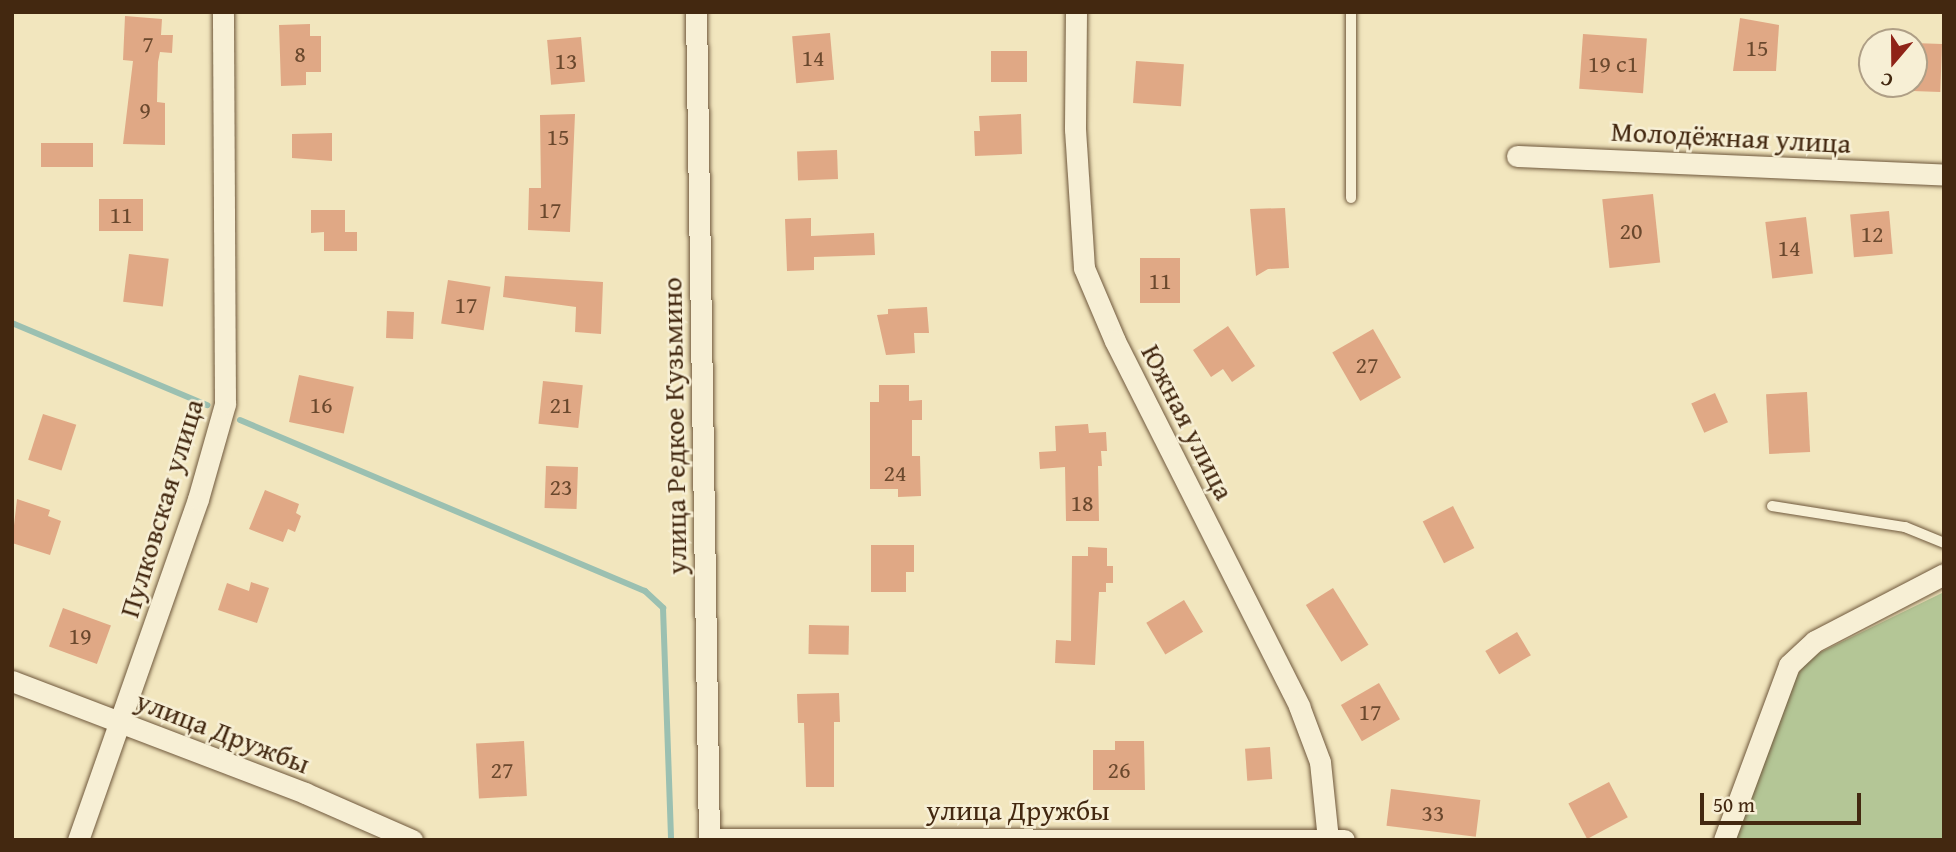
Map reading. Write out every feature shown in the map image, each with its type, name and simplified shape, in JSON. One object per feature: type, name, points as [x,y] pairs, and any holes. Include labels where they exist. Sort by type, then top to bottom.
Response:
[{"type":"street","name":"Пулковская улица","points":[[78,840],[198,499],[225,404],[223,12]]},
{"type":"street","name":"улица Редкое Кузьмино","points":[[696,12],[709,839]]},
{"type":"street","name":"Южная улица","points":[[1076,12],[1075,129],[1084,268],[1121,352],[1299,706],[1320,762],[1333,839]]},
{"type":"street","name":"Молодёжная улица","points":[[1517,156],[1944,175]]},
{"type":"street","points":[[1724,840],[1789,665],[1815,641],[1944,574]]},
{"type":"street","name":"улица Дружбы","points":[[12,681],[305,793],[412,840]]},
{"type":"street","name":"улица Дружбы","points":[[709,839],[1333,839]]},
{"type":"lane","points":[[1350,12],[1351,198]]},
{"type":"lane","points":[[1772,506],[1905,527],[1944,543]]},
{"type":"green space","points":[[1944,592],[1944,840],[1736,840],[1783,694],[1804,666],[1819,653]]},
{"type":"building","points":[[125,16],[162,19],[161,35],[173,35],[172,53],[160,52],[158,62],[157,102],[165,103],[165,145],[123,144],[133,61],[123,60]]},
{"type":"building","points":[[1740,18],[1779,25],[1776,71],[1733,71]]},
{"type":"building","points":[[310,24],[310,36],[321,36],[321,72],[306,72],[306,85],[281,86],[279,25]]},
{"type":"building","points":[[830,33],[834,80],[796,83],[792,36]]},
{"type":"building","points":[[1583,34],[1647,38],[1643,93],[1579,89]]},
{"type":"building","points":[[581,37],[585,82],[551,85],[547,40]]},
{"type":"building","points":[[1928,43],[1942,44],[1940,92],[1928,92]]},
{"type":"building","points":[[991,51],[1027,51],[1027,82],[991,82]]},
{"type":"building","points":[[1136,61],[1184,64],[1181,106],[1133,103]]},
{"type":"building","points":[[575,114],[570,232],[528,230],[529,188],[541,188],[540,115]]},
{"type":"building","points":[[1021,114],[1022,154],[975,156],[974,131],[980,131],[979,116]]},
{"type":"building","points":[[332,133],[332,161],[292,158],[292,134]]},
{"type":"building","points":[[41,143],[93,143],[93,167],[41,167]]},
{"type":"building","points":[[837,150],[838,179],[798,180],[797,151]]},
{"type":"building","points":[[1653,194],[1660,263],[1609,268],[1602,199]]},
{"type":"building","points":[[99,199],[143,199],[143,231],[99,231]]},
{"type":"building","points":[[1285,208],[1289,268],[1268,269],[1256,276],[1250,209]]},
{"type":"building","points":[[311,210],[345,210],[345,232],[357,232],[357,251],[324,251],[324,232],[311,233]]},
{"type":"building","points":[[1889,211],[1893,254],[1854,257],[1850,214]]},
{"type":"building","points":[[1806,217],[1813,274],[1772,279],[1765,222]]},
{"type":"building","points":[[811,218],[811,236],[874,233],[875,255],[814,257],[814,270],[787,271],[785,219]]},
{"type":"building","points":[[129,254],[169,259],[163,307],[123,302]]},
{"type":"building","points":[[1140,258],[1180,258],[1180,303],[1140,303]]},
{"type":"building","points":[[505,276],[603,282],[601,334],[575,332],[576,307],[503,297]]},
{"type":"building","points":[[448,280],[490,287],[484,330],[441,323]]},
{"type":"building","points":[[927,307],[929,333],[914,333],[915,353],[886,355],[877,315],[888,314],[888,309]]},
{"type":"building","points":[[387,311],[414,312],[413,339],[386,338]]},
{"type":"building","points":[[1228,326],[1255,366],[1232,382],[1223,369],[1211,377],[1193,350]]},
{"type":"building","points":[[1373,329],[1401,377],[1360,401],[1332,352]]},
{"type":"building","points":[[299,375],[354,387],[344,434],[289,422]]},
{"type":"building","points":[[543,381],[583,385],[578,428],[539,424]]},
{"type":"building","points":[[879,385],[909,385],[909,401],[922,400],[922,420],[912,420],[912,456],[920,456],[921,496],[898,497],[898,489],[870,489],[870,402],[879,402]]},
{"type":"building","points":[[1807,392],[1810,452],[1769,454],[1766,394]]},
{"type":"building","points":[[1715,393],[1728,422],[1704,433],[1691,404]]},
{"type":"building","points":[[43,414],[76,425],[61,470],[28,460]]},
{"type":"building","points":[[1088,424],[1089,433],[1106,432],[1107,451],[1101,451],[1102,466],[1098,466],[1099,521],[1066,521],[1065,467],[1040,469],[1039,452],[1056,451],[1055,426]]},
{"type":"building","points":[[546,466],[578,467],[577,509],[545,508]]},
{"type":"building","points":[[265,490],[299,504],[296,513],[301,516],[295,532],[288,529],[283,542],[249,529]]},
{"type":"building","points":[[17,499],[50,510],[48,516],[61,521],[50,555],[12,543]]},
{"type":"building","points":[[1453,506],[1474,548],[1444,563],[1423,521]]},
{"type":"building","points":[[871,545],[914,545],[914,572],[906,572],[906,592],[871,592]]},
{"type":"building","points":[[1088,547],[1107,548],[1107,566],[1113,566],[1113,583],[1106,583],[1106,592],[1099,592],[1095,665],[1055,663],[1056,640],[1071,641],[1072,556],[1088,556]]},
{"type":"building","points":[[251,582],[269,588],[257,623],[218,610],[227,583],[249,591]]},
{"type":"building","points":[[1333,588],[1369,645],[1341,662],[1306,605]]},
{"type":"building","points":[[1184,600],[1203,632],[1165,654],[1146,623]]},
{"type":"building","points":[[63,608],[111,625],[97,664],[49,647]]},
{"type":"building","points":[[809,625],[849,626],[848,655],[808,654]]},
{"type":"building","points":[[1517,632],[1531,655],[1499,674],[1485,651]]},
{"type":"building","points":[[1379,683],[1400,719],[1362,741],[1341,705]]},
{"type":"building","points":[[839,693],[840,722],[834,722],[834,787],[806,787],[804,723],[798,723],[797,694]]},
{"type":"building","points":[[524,741],[527,796],[479,798],[476,744]]},
{"type":"building","points":[[1115,741],[1144,741],[1145,790],[1093,790],[1093,750],[1115,750]]},
{"type":"building","points":[[1270,747],[1272,779],[1247,781],[1245,749]]},
{"type":"building","points":[[1609,782],[1628,817],[1587,839],[1568,804]]},
{"type":"building","points":[[1391,789],[1480,800],[1476,837],[1386,826]]},
{"type":"waterway","points":[[12,323],[207,405]]},
{"type":"waterway","points":[[240,420],[645,591],[663,608],[671,840]]}]
